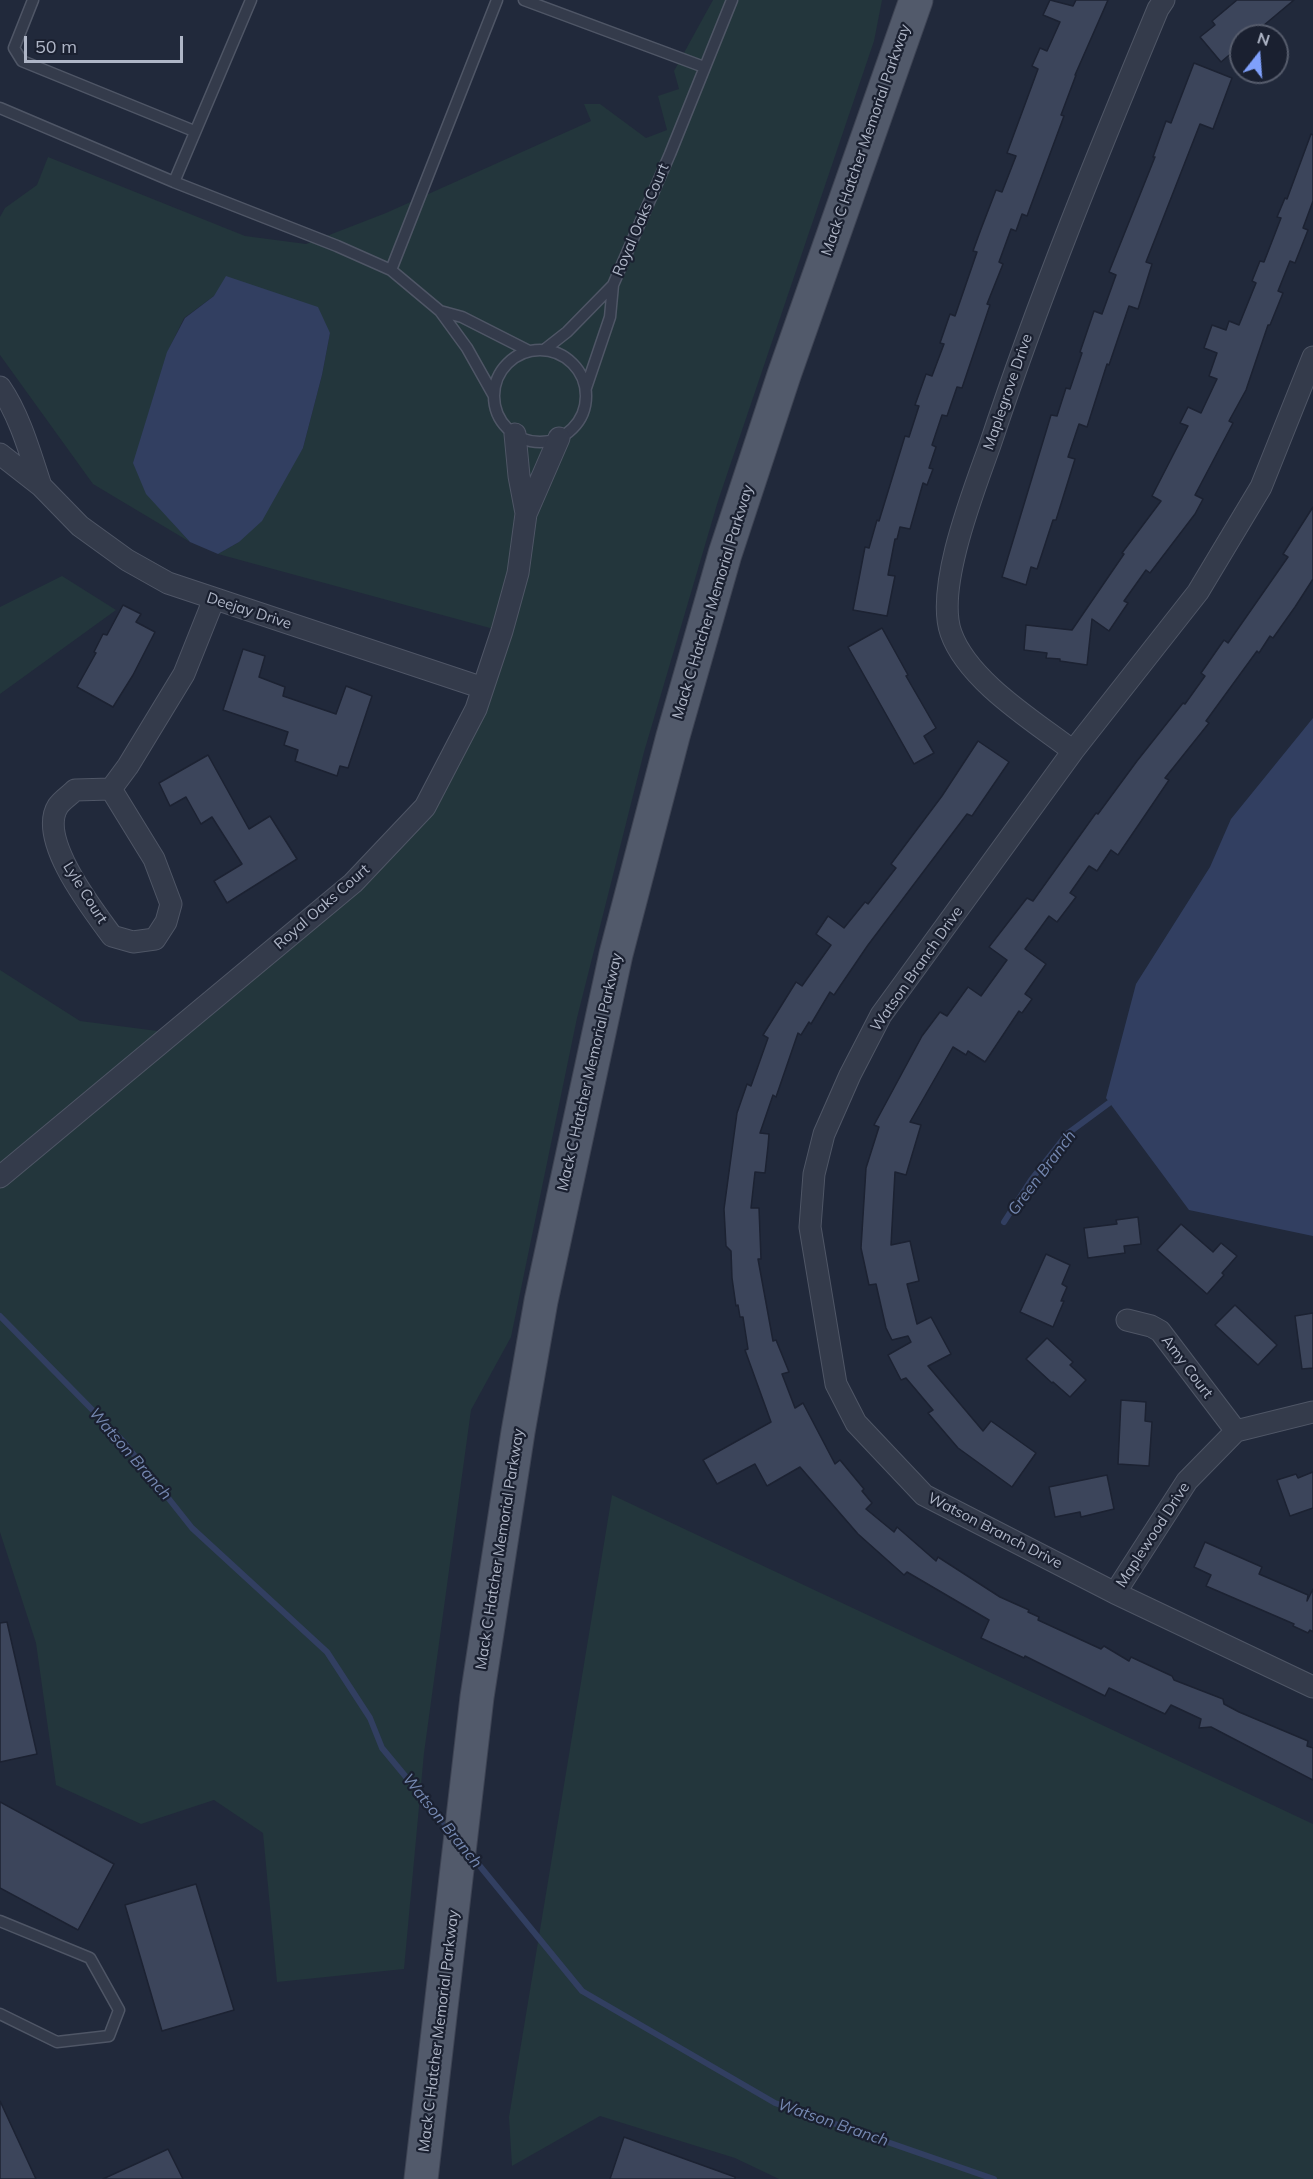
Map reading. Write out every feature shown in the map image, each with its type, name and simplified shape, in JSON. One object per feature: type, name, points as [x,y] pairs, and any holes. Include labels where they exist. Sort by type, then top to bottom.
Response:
[{"type":"main road","name":"Mack C Hatcher Memorial Parkway","points":[[421,2179],[477,1698],[541,1300],[611,977],[673,736],[725,554],[788,364],[915,0]]},
{"type":"street","name":"Maplegrove Drive","points":[[1073,751],[989,687],[971,668],[950,631],[949,580],[980,473],[1047,281],[1109,126],[1158,9],[1164,0]]},
{"type":"street","name":"Watson Branch Drive","points":[[1313,357],[1261,486],[1198,592],[1073,751],[881,1015],[850,1075],[825,1134],[814,1174],[810,1227],[836,1384],[856,1424],[924,1495],[1114,1593],[1313,1687]]},
{"type":"street","name":"Deejay Drive","points":[[0,387],[8,398],[41,486]]},
{"type":"street","name":"Royal Oaks Court","points":[[515,434],[526,514]]},
{"type":"street","name":"Royal Oaks Court","points":[[0,1177],[353,883],[425,807],[471,719],[483,688],[518,573],[526,514],[559,438]]},
{"type":"street","name":"Deejay Drive","points":[[0,454],[41,486],[80,526],[127,560],[168,583],[483,688]]},
{"type":"street","points":[[111,789],[128,766],[184,674],[214,600]]},
{"type":"street","name":"Lyle Court","points":[[111,789],[153,859],[171,904],[166,922],[155,939],[133,942],[112,936],[77,886],[53,835],[57,807],[75,790],[111,789]]},
{"type":"street","name":"Amy Court","points":[[1127,1320],[1151,1326],[1160,1331],[1236,1431]]},
{"type":"street","points":[[1236,1431],[1313,1412]]},
{"type":"street","name":"Maplewood Drive","points":[[1114,1593],[1187,1481],[1236,1431]]},
{"type":"lane","points":[[33,0],[14,48],[22,61],[194,131]]},
{"type":"lane","points":[[174,182],[251,0]]},
{"type":"lane","points":[[391,270],[497,0]]},
{"type":"lane","points":[[524,0],[704,67]]},
{"type":"lane","name":"Royal Oaks Court","points":[[585,388],[610,317],[613,285],[670,154],[732,0]]},
{"type":"lane","points":[[0,108],[391,270],[440,311],[467,348],[494,396]]},
{"type":"lane","name":"Royal Oaks Court","points":[[544,350],[567,332],[613,285]]},
{"type":"lane","points":[[440,311],[462,317],[529,351]]},
{"type":"lane","points":[[544,350],[558,354],[571,362],[581,374],[586,403],[581,418],[571,430],[559,438],[544,442],[515,434],[504,424],[496,411],[494,396],[496,381],[515,357],[529,351],[544,350]]},
{"type":"lane","points":[[0,1921],[90,1958],[119,2010],[109,2036],[57,2042],[0,2014]]},
{"type":"shaded area","points":[[713,0],[882,0],[874,41],[718,501],[644,752],[577,1018],[511,1337],[471,1410],[424,1753],[404,1969],[277,1982],[263,1833],[214,1800],[141,1824],[56,1785],[36,1643],[0,1532],[0,970],[80,1021],[173,1033],[425,807],[501,631],[218,554],[239,542],[303,448],[322,375],[330,333],[214,296],[184,318],[167,353],[172,522],[190,542],[93,484],[0,355],[0,217],[5,208],[37,185],[48,157],[245,236],[306,244],[386,213],[591,121],[584,104],[600,104],[646,138],[667,130],[658,96],[679,89],[674,71]]},
{"type":"shaded area","points":[[62,576],[116,610],[0,694],[0,607]]},
{"type":"shaded area","points":[[612,1495],[1313,1824],[1313,2179],[779,2179],[735,2158],[600,2116],[512,2166],[509,2117]]},
{"type":"water","points":[[226,276],[318,307],[330,333],[322,375],[303,448],[262,521],[239,542],[218,554],[190,542],[146,494],[133,463],[167,352],[185,318],[214,296]]},
{"type":"water","points":[[1313,718],[1313,1236],[1189,1210],[1106,1098],[1136,984],[1210,867],[1231,819]]},
{"type":"building","points":[[1050,0],[1073,6],[1076,0],[1108,0],[1075,75],[1061,115],[1064,116],[1027,216],[1022,214],[1016,231],[1011,229],[999,262],[1003,264],[987,304],[990,305],[962,388],[957,387],[947,416],[942,415],[932,445],[936,447],[929,468],[933,469],[927,485],[923,483],[910,529],[900,527],[897,539],[895,539],[888,575],[895,576],[887,616],[853,610],[865,547],[869,548],[877,520],[879,521],[905,436],[909,437],[919,406],[915,405],[926,374],[932,376],[944,344],[940,343],[950,314],[955,316],[977,252],[973,251],[981,229],[996,190],[1002,192],[1016,156],[1007,153],[1038,69],[1032,66],[1040,48],[1047,51],[1060,22],[1043,15]]},
{"type":"building","points":[[1237,0],[1294,0],[1265,24],[1229,24],[1229,55],[1221,62],[1200,37],[1215,25],[1212,21]]},
{"type":"building","points":[[1194,63],[1229,77],[1230,84],[1213,129],[1200,124],[1146,262],[1152,264],[1138,309],[1129,306],[1087,427],[1079,424],[1068,457],[1075,459],[1056,520],[1053,520],[1037,569],[1031,567],[1026,585],[1002,577],[1051,415],[1057,416],[1066,388],[1070,389],[1094,311],[1102,314],[1116,275],[1109,272],[1155,157],[1153,157],[1166,121],[1171,123]]},
{"type":"building","points":[[1311,134],[1313,135],[1313,201],[1303,228],[1308,230],[1295,263],[1290,261],[1278,291],[1283,293],[1270,325],[1268,325],[1246,390],[1229,421],[1233,423],[1195,495],[1203,499],[1195,514],[1150,573],[1146,570],[1124,601],[1128,603],[1109,631],[1092,619],[1087,665],[1046,658],[1047,653],[1024,650],[1026,625],[1072,630],[1124,554],[1122,553],[1161,501],[1152,496],[1188,426],[1180,423],[1188,407],[1201,413],[1217,379],[1209,376],[1217,353],[1204,348],[1212,325],[1226,330],[1229,321],[1239,325],[1256,283],[1252,281],[1260,261],[1264,262],[1281,218],[1277,217],[1285,198],[1287,199]]},
{"type":"building","points":[[1313,507],[1313,579],[1295,607],[1273,638],[1270,636],[1259,653],[1257,651],[1206,721],[1209,723],[1165,778],[1169,780],[1118,855],[1111,850],[1097,871],[1089,866],[1070,893],[1076,897],[1057,922],[1049,916],[1025,949],[1046,964],[1025,994],[1032,999],[1022,1013],[1019,1011],[985,1062],[968,1051],[966,1055],[953,1047],[910,1122],[921,1125],[906,1175],[895,1172],[891,1245],[910,1241],[919,1281],[907,1284],[917,1324],[931,1317],[951,1354],[928,1366],[983,1431],[991,1421],[1036,1453],[1012,1487],[958,1448],[928,1413],[933,1410],[906,1378],[901,1380],[888,1355],[911,1342],[908,1336],[892,1340],[886,1328],[876,1284],[869,1285],[861,1248],[866,1168],[879,1127],[874,1125],[922,1036],[940,1012],[947,1016],[968,987],[981,996],[1007,960],[989,947],[1027,898],[1033,901],[1096,813],[1098,814],[1183,703],[1185,704],[1205,676],[1201,673],[1224,640],[1228,643],[1288,557],[1283,554]]},
{"type":"building","points":[[123,605],[141,614],[136,622],[155,632],[133,675],[113,707],[77,687],[96,653],[94,652],[103,634],[107,635]]},
{"type":"building","points":[[882,628],[936,728],[924,736],[934,753],[914,764],[848,647]]},
{"type":"building","points":[[243,649],[265,656],[259,677],[285,687],[283,696],[336,714],[346,686],[372,696],[348,768],[340,766],[337,776],[295,761],[298,750],[284,745],[288,732],[223,710]]},
{"type":"building","points":[[978,741],[1009,762],[972,816],[967,814],[868,945],[834,995],[830,992],[811,1024],[809,1022],[801,1035],[798,1033],[776,1097],[773,1095],[760,1133],[769,1134],[765,1173],[755,1172],[751,1208],[759,1208],[761,1259],[758,1259],[773,1341],[776,1340],[789,1372],[782,1374],[795,1408],[803,1403],[835,1464],[840,1460],[864,1489],[862,1491],[872,1503],[866,1509],[894,1532],[897,1527],[936,1561],[938,1557],[1000,1597],[1029,1610],[1028,1612],[1039,1617],[1038,1620],[1101,1649],[1104,1646],[1129,1661],[1131,1657],[1172,1676],[1174,1680],[1223,1699],[1224,1704],[1239,1712],[1308,1741],[1307,1746],[1313,1748],[1313,1780],[1211,1727],[1199,1728],[1201,1719],[1171,1705],[1165,1714],[1109,1688],[1105,1696],[1025,1656],[1024,1658],[981,1638],[989,1620],[907,1572],[904,1575],[858,1534],[800,1467],[767,1486],[755,1464],[717,1484],[703,1460],[771,1422],[745,1350],[748,1349],[743,1317],[740,1317],[738,1305],[736,1306],[731,1251],[726,1246],[724,1209],[737,1113],[747,1084],[751,1086],[768,1038],[763,1035],[796,982],[802,986],[831,945],[816,934],[828,916],[844,928],[865,902],[868,904],[896,868],[891,864],[942,796]]},
{"type":"building","points":[[208,755],[249,829],[270,816],[297,859],[227,903],[214,881],[242,864],[212,817],[201,824],[186,797],[170,806],[159,783]]},
{"type":"building","points":[[1138,1217],[1141,1244],[1124,1246],[1125,1253],[1088,1258],[1084,1228],[1117,1224],[1116,1220]]},
{"type":"building","points":[[1181,1224],[1213,1252],[1221,1243],[1237,1256],[1207,1294],[1157,1250]]},
{"type":"building","points":[[1046,1254],[1070,1265],[1062,1284],[1067,1287],[1061,1301],[1064,1301],[1053,1327],[1020,1312]]},
{"type":"building","points":[[1235,1305],[1277,1345],[1258,1365],[1215,1325]]},
{"type":"building","points":[[1313,1313],[1313,1368],[1302,1369],[1295,1316]]},
{"type":"building","points":[[1047,1338],[1073,1362],[1070,1365],[1086,1380],[1070,1397],[1026,1359]]},
{"type":"building","points":[[1121,1400],[1146,1402],[1145,1421],[1152,1422],[1149,1466],[1118,1464]]},
{"type":"building","points":[[1313,1472],[1313,1508],[1290,1516],[1277,1480],[1296,1474],[1298,1478]]},
{"type":"building","points":[[1107,1475],[1114,1509],[1081,1517],[1080,1512],[1055,1517],[1049,1487]]},
{"type":"building","points":[[1205,1542],[1262,1567],[1259,1574],[1308,1595],[1307,1601],[1313,1589],[1313,1632],[1310,1630],[1308,1633],[1293,1626],[1294,1624],[1206,1586],[1211,1575],[1194,1567]]},
{"type":"building","points":[[7,1622],[37,1754],[0,1762],[0,1623]]},
{"type":"building","points":[[0,1802],[114,1864],[78,1930],[0,1888]]},
{"type":"building","points":[[196,1884],[234,2010],[162,2031],[125,1905]]},
{"type":"building","points":[[0,2101],[36,2179],[0,2179]]},
{"type":"building","points":[[624,2137],[735,2177],[735,2179],[610,2179]]},
{"type":"building","points":[[168,2149],[183,2179],[103,2179],[140,2162]]},
{"type":"waterway","name":"Green Branch","points":[[1004,1222],[1031,1180],[1067,1134],[1109,1103]]},
{"type":"waterway","name":"Watson Branch","points":[[0,1316],[123,1441],[192,1528],[327,1652],[370,1718],[382,1748],[450,1830]]},
{"type":"waterway","name":"Watson Branch","points":[[470,1854],[582,1991],[775,2103],[994,2179]]}]
